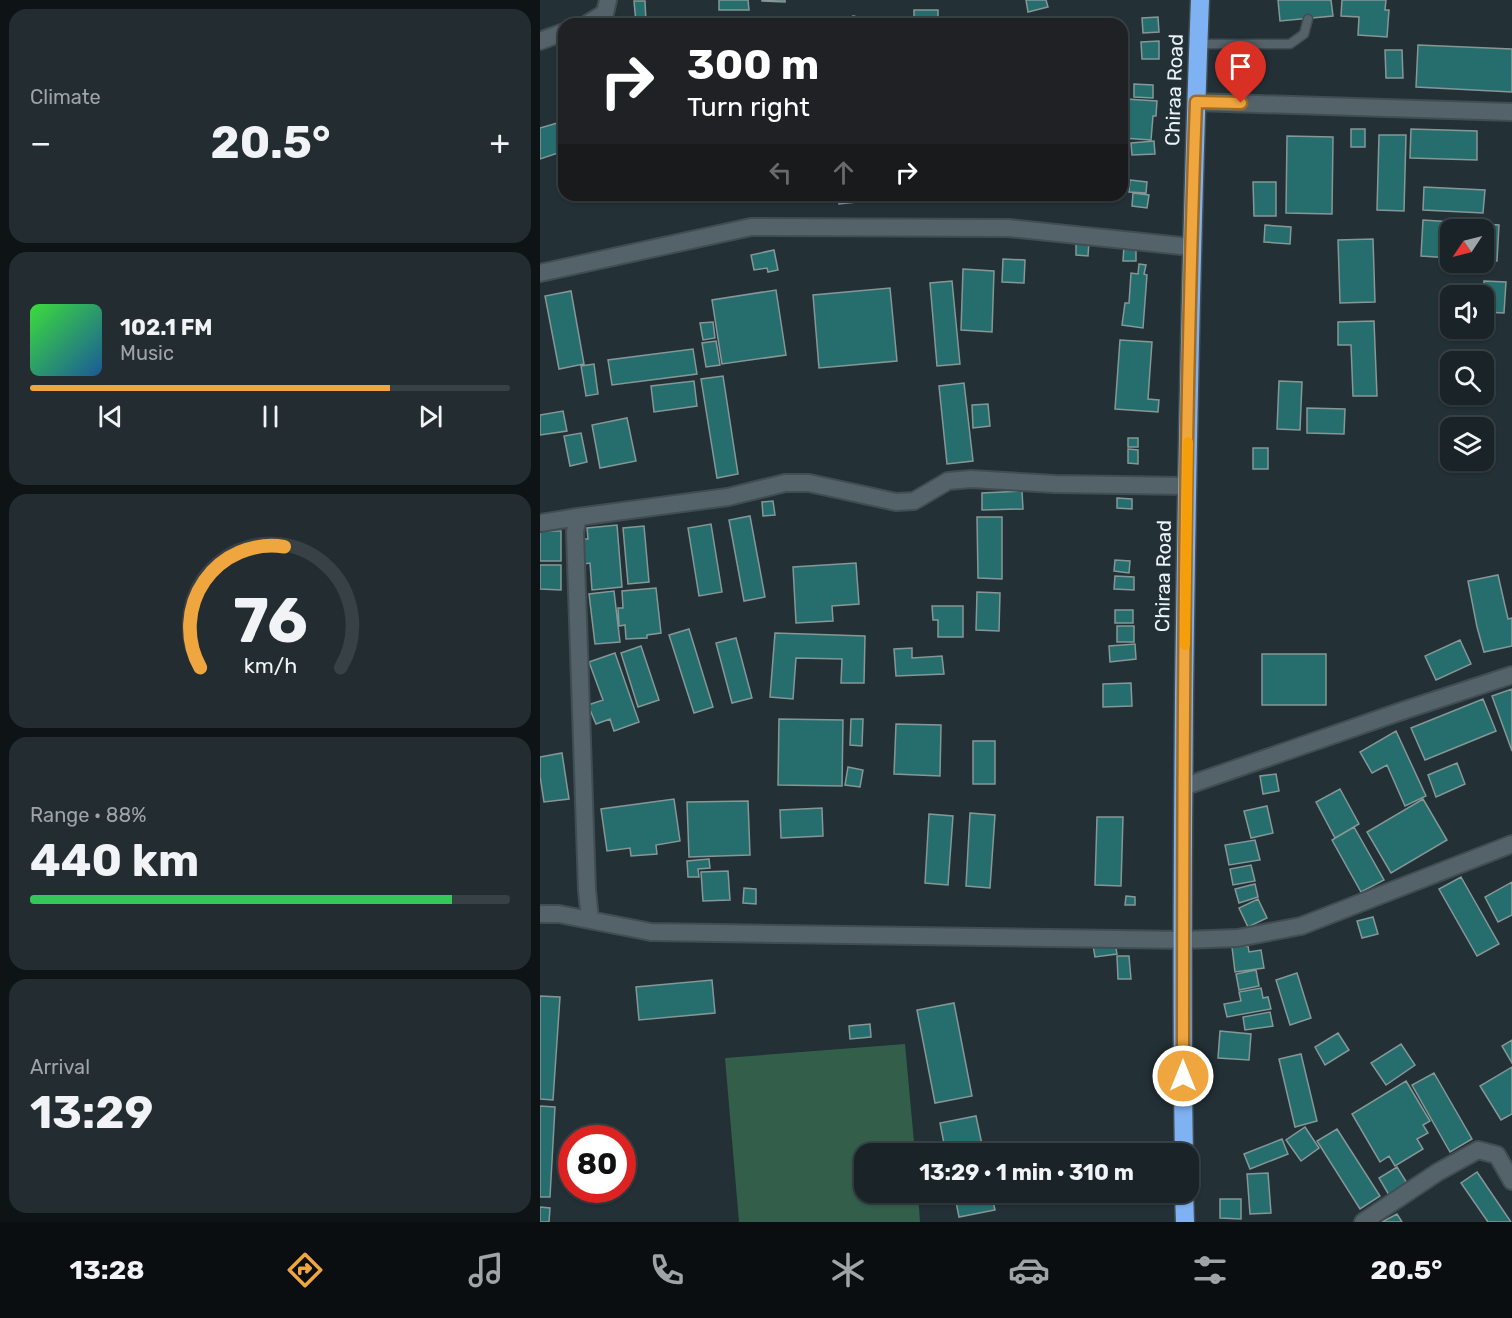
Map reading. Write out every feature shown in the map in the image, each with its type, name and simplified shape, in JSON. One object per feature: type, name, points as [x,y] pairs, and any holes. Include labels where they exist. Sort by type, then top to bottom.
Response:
[{"type":"highway","name":"Chiraa Road","points":[[1184,1143],[1183,940],[1187,486],[1191,247],[1200,0]]},
{"type":"highway","points":[[1184,1203],[1185,1222]]},
{"type":"street","points":[[597,18],[605,13],[608,0]]},
{"type":"street","points":[[540,41],[558,34]]},
{"type":"street","points":[[1196,102],[1512,112]]},
{"type":"street","points":[[540,273],[751,226],[1010,228],[1191,247]]},
{"type":"street","points":[[540,523],[728,497],[785,483],[809,483],[896,502],[914,501],[948,481],[971,479],[1055,484],[1187,486]]},
{"type":"street","points":[[578,518],[575,532],[577,627],[590,919]]},
{"type":"street","points":[[1184,787],[1512,675]]},
{"type":"street","points":[[540,914],[559,914],[590,919],[651,932],[1183,940],[1238,938],[1301,926],[1512,844]]},
{"type":"street","points":[[1363,1222],[1438,1172],[1478,1150],[1497,1155],[1512,1181]]},
{"type":"lane","points":[[1198,44],[1290,44],[1304,34],[1308,19]]},
{"type":"green space","points":[[905,1044],[914,1143],[854,1143],[854,1203],[919,1203],[920,1222],[739,1222],[725,1058]]},
{"type":"building","points":[[719,0],[748,0],[749,10],[719,10]]},
{"type":"building","points":[[785,0],[785,2],[762,1]]},
{"type":"building","points":[[1026,0],[1046,0],[1048,7],[1028,12]]},
{"type":"building","points":[[1278,0],[1331,0],[1333,16],[1280,21]]},
{"type":"building","points":[[1342,0],[1386,0],[1385,10],[1389,10],[1387,37],[1358,35],[1359,17],[1341,16]]},
{"type":"building","points":[[634,1],[645,1],[646,18],[636,18]]},
{"type":"building","points":[[914,10],[938,10],[938,18],[914,18]]},
{"type":"building","points":[[1158,17],[1159,32],[1143,33],[1142,18]]},
{"type":"building","points":[[1159,41],[1159,59],[1142,59],[1141,42]]},
{"type":"building","points":[[1418,45],[1512,49],[1512,92],[1416,87]]},
{"type":"building","points":[[1385,50],[1402,50],[1403,78],[1386,78]]},
{"type":"building","points":[[1134,84],[1153,85],[1153,98],[1134,97]]},
{"type":"building","points":[[1128,99],[1157,101],[1151,140],[1128,138]]},
{"type":"building","points":[[558,123],[558,153],[540,159],[540,128]]},
{"type":"building","points":[[1351,129],[1365,129],[1365,147],[1351,147]]},
{"type":"building","points":[[1411,129],[1477,131],[1477,160],[1410,158]]},
{"type":"building","points":[[1379,135],[1406,135],[1404,211],[1377,210]]},
{"type":"building","points":[[1287,136],[1333,137],[1332,214],[1286,213]]},
{"type":"building","points":[[1154,141],[1155,154],[1132,155],[1131,143]]},
{"type":"building","points":[[1130,180],[1147,182],[1146,193],[1129,192]]},
{"type":"building","points":[[1253,182],[1276,182],[1276,216],[1254,216]]},
{"type":"building","points":[[1424,187],[1485,190],[1483,213],[1423,210]]},
{"type":"building","points":[[1133,193],[1149,195],[1147,208],[1132,206]]},
{"type":"building","points":[[839,201],[866,201],[839,204]]},
{"type":"building","points":[[1423,220],[1440,221],[1440,257],[1421,256]]},
{"type":"building","points":[[1265,225],[1291,227],[1290,244],[1264,242]]},
{"type":"building","points":[[1494,225],[1499,225],[1497,261],[1494,261]]},
{"type":"building","points":[[1373,239],[1375,302],[1340,303],[1338,240]]},
{"type":"building","points":[[1076,240],[1089,241],[1088,256],[1076,255]]},
{"type":"building","points":[[1124,246],[1136,247],[1136,261],[1123,261]]},
{"type":"building","points":[[774,250],[778,270],[768,272],[767,268],[754,270],[751,255]]},
{"type":"building","points":[[1003,259],[1025,260],[1024,283],[1002,282]]},
{"type":"building","points":[[1139,264],[1146,265],[1144,274],[1147,275],[1143,328],[1122,325],[1125,303],[1129,303],[1131,273],[1138,274]]},
{"type":"building","points":[[963,269],[994,271],[992,332],[961,330]]},
{"type":"building","points":[[952,281],[960,364],[937,366],[930,283]]},
{"type":"building","points":[[1484,281],[1506,282],[1504,313],[1494,312],[1494,285],[1484,285]]},
{"type":"building","points":[[890,288],[897,361],[819,368],[813,295]]},
{"type":"building","points":[[776,290],[786,355],[722,364],[712,300]]},
{"type":"building","points":[[571,291],[584,364],[559,369],[545,296]]},
{"type":"building","points":[[1374,321],[1377,396],[1353,396],[1351,345],[1338,345],[1338,322]]},
{"type":"building","points":[[713,322],[715,338],[703,340],[700,323]]},
{"type":"building","points":[[1120,340],[1152,342],[1148,399],[1159,400],[1158,412],[1115,409]]},
{"type":"building","points":[[716,341],[720,365],[706,367],[702,343]]},
{"type":"building","points":[[693,349],[697,374],[612,385],[608,360]]},
{"type":"building","points":[[594,364],[598,394],[586,396],[581,366]]},
{"type":"building","points":[[723,376],[738,474],[717,478],[701,379]]},
{"type":"building","points":[[694,381],[697,406],[654,412],[651,386]]},
{"type":"building","points":[[1279,381],[1302,382],[1300,430],[1277,429]]},
{"type":"building","points":[[964,383],[973,461],[947,464],[939,386]]},
{"type":"building","points":[[988,404],[990,426],[973,428],[972,405]]},
{"type":"building","points":[[1307,408],[1345,409],[1344,434],[1307,433]]},
{"type":"building","points":[[563,411],[567,431],[540,435],[540,415]]},
{"type":"building","points":[[627,418],[636,461],[600,468],[592,425]]},
{"type":"building","points":[[581,433],[587,462],[570,466],[564,436]]},
{"type":"building","points":[[1128,438],[1138,438],[1138,447],[1128,447]]},
{"type":"building","points":[[1253,448],[1268,448],[1268,469],[1253,469]]},
{"type":"building","points":[[1128,449],[1138,450],[1138,464],[1128,463]]},
{"type":"building","points":[[1022,491],[1023,509],[982,510],[982,493]]},
{"type":"building","points":[[1117,498],[1132,499],[1132,509],[1117,508]]},
{"type":"building","points":[[773,501],[775,515],[763,516],[762,502]]},
{"type":"building","points":[[750,516],[765,597],[744,601],[729,520]]},
{"type":"building","points":[[977,517],[1002,517],[1002,579],[978,578]]},
{"type":"building","points":[[711,524],[722,592],[699,596],[688,528]]},
{"type":"building","points":[[617,525],[622,587],[592,590],[590,563],[584,564],[580,539],[588,539],[587,528]]},
{"type":"building","points":[[644,526],[649,582],[628,584],[623,528]]},
{"type":"building","points":[[540,531],[561,531],[561,561],[540,561]]},
{"type":"building","points":[[1115,560],[1130,561],[1129,573],[1114,571]]},
{"type":"building","points":[[856,563],[859,604],[832,606],[833,621],[796,623],[793,567]]},
{"type":"building","points":[[540,565],[561,565],[561,590],[540,589]]},
{"type":"building","points":[[1498,575],[1508,619],[1512,618],[1512,646],[1484,652],[1468,581]]},
{"type":"building","points":[[1115,576],[1134,577],[1134,590],[1114,589]]},
{"type":"building","points":[[656,588],[661,633],[647,635],[647,638],[626,639],[625,625],[619,626],[618,608],[623,608],[622,591]]},
{"type":"building","points":[[614,591],[620,642],[595,644],[589,594]]},
{"type":"building","points":[[977,592],[1000,593],[999,631],[976,630]]},
{"type":"building","points":[[932,606],[963,606],[963,637],[938,637],[938,620],[933,620]]},
{"type":"building","points":[[1115,610],[1133,610],[1133,623],[1115,623]]},
{"type":"building","points":[[1117,626],[1134,626],[1134,642],[1117,642]]},
{"type":"building","points":[[689,629],[713,707],[694,713],[669,635]]},
{"type":"building","points":[[775,633],[865,636],[864,683],[841,683],[842,659],[796,658],[793,699],[770,697]]},
{"type":"building","points":[[736,638],[752,698],[732,703],[716,643]]},
{"type":"building","points":[[1460,640],[1471,664],[1436,680],[1425,656]]},
{"type":"building","points":[[1135,644],[1136,659],[1110,662],[1109,646]]},
{"type":"building","points":[[641,646],[659,700],[638,707],[621,653]]},
{"type":"building","points":[[912,648],[912,658],[942,656],[944,674],[896,676],[894,649]]},
{"type":"building","points":[[615,653],[639,722],[614,731],[610,719],[596,724],[588,705],[603,700],[589,662]]},
{"type":"building","points":[[1262,654],[1326,654],[1326,705],[1262,705]]},
{"type":"building","points":[[1131,683],[1132,706],[1103,707],[1103,684]]},
{"type":"building","points":[[1512,689],[1512,751],[1492,696]]},
{"type":"building","points":[[1483,699],[1496,731],[1425,760],[1411,728]]},
{"type":"building","points":[[779,719],[843,720],[842,786],[778,785]]},
{"type":"building","points":[[851,719],[863,719],[862,746],[850,745]]},
{"type":"building","points":[[896,724],[941,725],[940,776],[894,774]]},
{"type":"building","points":[[1396,731],[1426,796],[1405,806],[1387,765],[1372,773],[1360,752]]},
{"type":"building","points":[[973,741],[995,741],[995,784],[973,784]]},
{"type":"building","points":[[562,753],[569,799],[544,802],[540,757]]},
{"type":"building","points":[[1457,763],[1465,784],[1436,797],[1428,775]]},
{"type":"building","points":[[848,767],[863,770],[860,787],[845,785]]},
{"type":"building","points":[[1276,774],[1279,791],[1263,794],[1260,776]]},
{"type":"building","points":[[1340,789],[1359,824],[1335,838],[1316,802]]},
{"type":"building","points":[[674,799],[680,841],[656,845],[657,854],[631,856],[630,848],[607,851],[601,809]]},
{"type":"building","points":[[1423,799],[1447,840],[1391,873],[1367,832]]},
{"type":"building","points":[[748,801],[750,855],[689,857],[687,802]]},
{"type":"building","points":[[1267,806],[1273,833],[1251,838],[1244,811]]},
{"type":"building","points":[[822,808],[823,836],[781,838],[780,810]]},
{"type":"building","points":[[970,813],[995,815],[990,888],[966,886]]},
{"type":"building","points":[[929,814],[953,816],[948,885],[925,883]]},
{"type":"building","points":[[1097,817],[1123,817],[1121,886],[1095,885]]},
{"type":"building","points":[[1354,827],[1384,880],[1361,892],[1332,840]]},
{"type":"building","points":[[1255,840],[1260,860],[1229,865],[1225,845]]},
{"type":"building","points":[[709,859],[710,868],[698,869],[699,877],[688,877],[687,861]]},
{"type":"building","points":[[1251,865],[1255,881],[1233,885],[1230,869]]},
{"type":"building","points":[[728,871],[730,900],[703,901],[701,872]]},
{"type":"building","points":[[1461,877],[1499,944],[1477,956],[1439,889]]},
{"type":"building","points":[[1512,882],[1512,915],[1498,922],[1485,897]]},
{"type":"building","points":[[1255,884],[1258,897],[1239,903],[1235,889]]},
{"type":"building","points":[[744,888],[756,889],[756,904],[743,903]]},
{"type":"building","points":[[1126,896],[1135,897],[1135,905],[1125,905]]},
{"type":"building","points":[[1258,899],[1267,918],[1248,927],[1239,908]]},
{"type":"building","points":[[1373,917],[1378,934],[1362,938],[1357,921]]},
{"type":"building","points":[[1114,936],[1117,954],[1095,957],[1092,939]]},
{"type":"building","points":[[1248,946],[1249,952],[1261,950],[1264,968],[1235,972],[1232,947]]},
{"type":"building","points":[[1117,956],[1129,956],[1131,979],[1118,979]]},
{"type":"building","points":[[1256,970],[1259,986],[1239,990],[1236,974]]},
{"type":"building","points":[[1297,973],[1311,1018],[1290,1025],[1276,980]]},
{"type":"building","points":[[712,980],[715,1013],[639,1020],[636,987]]},
{"type":"building","points":[[1261,988],[1263,998],[1268,997],[1271,1009],[1227,1017],[1224,1004],[1241,1001],[1239,992]]},
{"type":"building","points":[[540,996],[560,997],[553,1100],[540,1099]]},
{"type":"building","points":[[954,1003],[972,1096],[935,1103],[917,1010]]},
{"type":"building","points":[[1270,1012],[1273,1026],[1245,1030],[1243,1017]]},
{"type":"building","points":[[870,1024],[871,1037],[850,1039],[849,1026]]},
{"type":"building","points":[[1220,1031],[1251,1034],[1249,1060],[1218,1058]]},
{"type":"building","points":[[1338,1033],[1349,1050],[1325,1065],[1315,1047]]},
{"type":"building","points":[[1512,1040],[1512,1063],[1502,1046]]},
{"type":"building","points":[[1401,1044],[1415,1065],[1386,1085],[1371,1063]]},
{"type":"building","points":[[1301,1054],[1317,1121],[1295,1127],[1279,1059]]},
{"type":"building","points":[[1512,1067],[1512,1114],[1501,1120],[1480,1086]]},
{"type":"building","points":[[1434,1073],[1472,1139],[1450,1152],[1412,1085]]},
{"type":"building","points":[[1406,1081],[1430,1121],[1423,1125],[1428,1133],[1417,1139],[1423,1149],[1395,1166],[1389,1156],[1380,1162],[1352,1114]]},
{"type":"building","points":[[540,1106],[555,1107],[550,1197],[540,1197]]},
{"type":"building","points":[[976,1116],[982,1143],[944,1143],[940,1123]]},
{"type":"building","points":[[1305,1127],[1319,1148],[1301,1161],[1286,1140]]},
{"type":"building","points":[[1337,1129],[1380,1196],[1360,1209],[1317,1141]]},
{"type":"building","points":[[1282,1139],[1288,1154],[1250,1169],[1244,1154]]},
{"type":"building","points":[[1397,1167],[1407,1183],[1389,1195],[1379,1178]]},
{"type":"building","points":[[1477,1172],[1511,1222],[1488,1222],[1461,1183]]},
{"type":"building","points":[[1268,1173],[1271,1213],[1250,1214],[1247,1174]]},
{"type":"building","points":[[1220,1199],[1241,1199],[1241,1219],[1220,1218]]},
{"type":"building","points":[[956,1203],[993,1203],[995,1210],[959,1217]]},
{"type":"building","points":[[540,1207],[550,1208],[549,1222],[540,1222]]},
{"type":"building","points":[[1397,1214],[1402,1222],[1382,1222]]},
{"type":"slow traffic","points":[[1185,645],[1188,442]]},
{"type":"route","points":[[1183,1076],[1185,621],[1192,205],[1196,102],[1241,103]]}]
